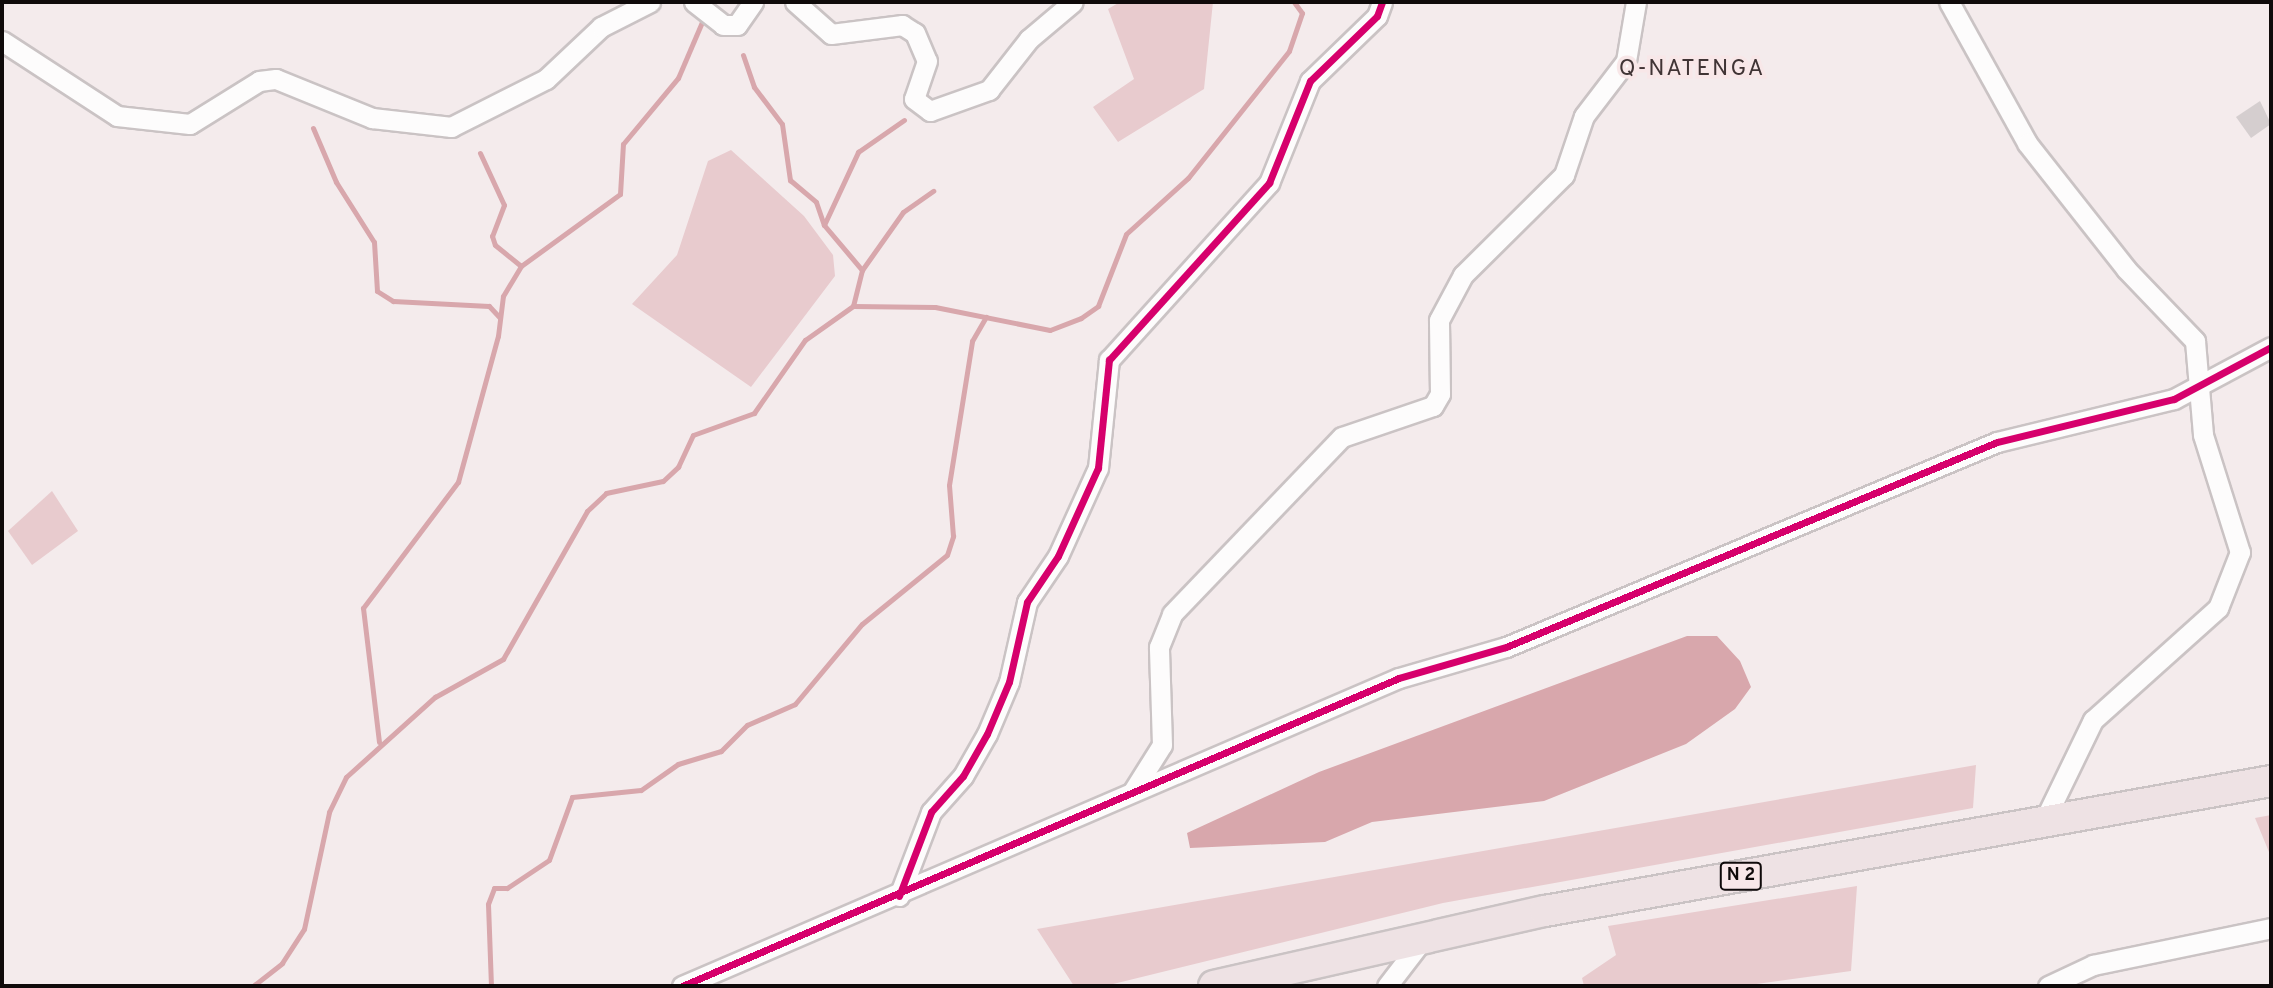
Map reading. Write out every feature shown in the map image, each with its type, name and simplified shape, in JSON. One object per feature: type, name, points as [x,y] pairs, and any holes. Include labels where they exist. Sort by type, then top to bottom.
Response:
[{"type":"main road","name":"N 2","points":[[1214,986],[1545,911],[2271,781]]},
{"type":"street","points":[[2,41],[117,116],[190,124],[259,82],[276,79],[373,118],[451,127],[546,79],[601,27],[650,2]]},
{"type":"street","points":[[694,2],[723,25],[737,25],[753,2]]},
{"type":"street","points":[[795,2],[831,34],[902,24],[915,33],[927,61],[914,99],[930,110],[989,90],[1029,39],[1073,2]]},
{"type":"street","points":[[899,896],[930,812],[963,776],[987,734],[1009,682],[1027,602],[1058,556],[1098,468],[1109,360],[1269,183],[1310,81],[1377,16],[1382,2]]},
{"type":"street","points":[[1132,792],[1162,744],[1159,647],[1172,614],[1342,437],[1433,405],[1440,394],[1438,320],[1463,275],[1564,175],[1584,117],[1626,61],[1636,2]]},
{"type":"street","points":[[1949,2],[2027,143],[2126,269],[2196,341],[2203,435],[2240,552],[2232,585],[2218,608],[2105,704],[2043,823]]},
{"type":"street","points":[[682,986],[899,896],[1132,792],[1399,678],[1506,647],[1842,511],[1997,442],[2200,389],[2271,347]]},
{"type":"street","points":[[2048,986],[2105,962],[2271,928]]},
{"type":"street","points":[[1387,986],[1423,939]]},
{"type":"shaded area","points":[[1120,2],[1213,2],[1204,89],[1118,142],[1093,107],[1134,79],[1108,9]]},
{"type":"shaded area","points":[[731,150],[804,216],[833,255],[835,276],[751,387],[632,304],[677,255],[708,161]]},
{"type":"shaded area","points":[[52,491],[78,531],[32,565],[8,531]]},
{"type":"shaded area","points":[[1687,636],[1717,636],[1740,661],[1751,687],[1735,709],[1686,744],[1544,801],[1372,822],[1325,842],[1190,848],[1187,833],[1319,772]]},
{"type":"shaded area","points":[[1976,765],[1973,808],[1443,903],[1105,986],[1074,986],[1037,929]]},
{"type":"shaded area","points":[[2271,815],[2271,857],[2255,818]]},
{"type":"shaded area","points":[[1857,886],[1851,971],[1742,986],[1584,986],[1582,978],[1616,955],[1608,926]]},
{"type":"building","points":[[2260,101],[2271,124],[2251,138],[2236,117]]},
{"type":"waterway","points":[[253,986],[282,963],[304,929],[329,812],[346,777],[435,697],[503,659],[587,511],[606,493],[663,481],[678,467],[693,435],[754,413],[805,340],[853,306],[935,307],[1050,330],[1081,318],[1098,306],[1126,234],[1188,178],[1289,51],[1302,13],[1294,2]]},
{"type":"waterway","points":[[379,742],[363,608],[458,482],[498,336],[503,296],[521,266],[620,194],[623,144],[678,78],[705,15]]},
{"type":"waterway","points":[[743,55],[754,87],[782,124],[790,180],[816,202],[824,225],[862,270],[853,306]]},
{"type":"waterway","points":[[824,225],[858,152],[904,120]]},
{"type":"waterway","points":[[313,128],[336,182],[374,242],[377,291],[393,301],[489,306],[500,318]]},
{"type":"waterway","points":[[480,153],[504,205],[492,236],[495,245],[521,266]]},
{"type":"waterway","points":[[862,270],[903,212],[933,191]]},
{"type":"waterway","points":[[491,986],[488,904],[494,888],[507,888],[549,860],[572,797],[641,790],[678,764],[721,751],[747,725],[795,704],[862,624],[947,555],[953,536],[949,485],[972,341],[986,317]]},
{"type":"cycle path","points":[[899,896],[931,812],[963,776],[987,734],[1009,682],[1027,602],[1058,556],[1098,468],[1109,360],[1269,183],[1310,81],[1377,16],[1382,2]]},
{"type":"cycle path","points":[[682,986],[1399,678],[1506,647],[1997,442],[2174,399],[2271,347]]},
{"type":"district","name":"Q-NATENGA","points":[[1692,70]]}]
